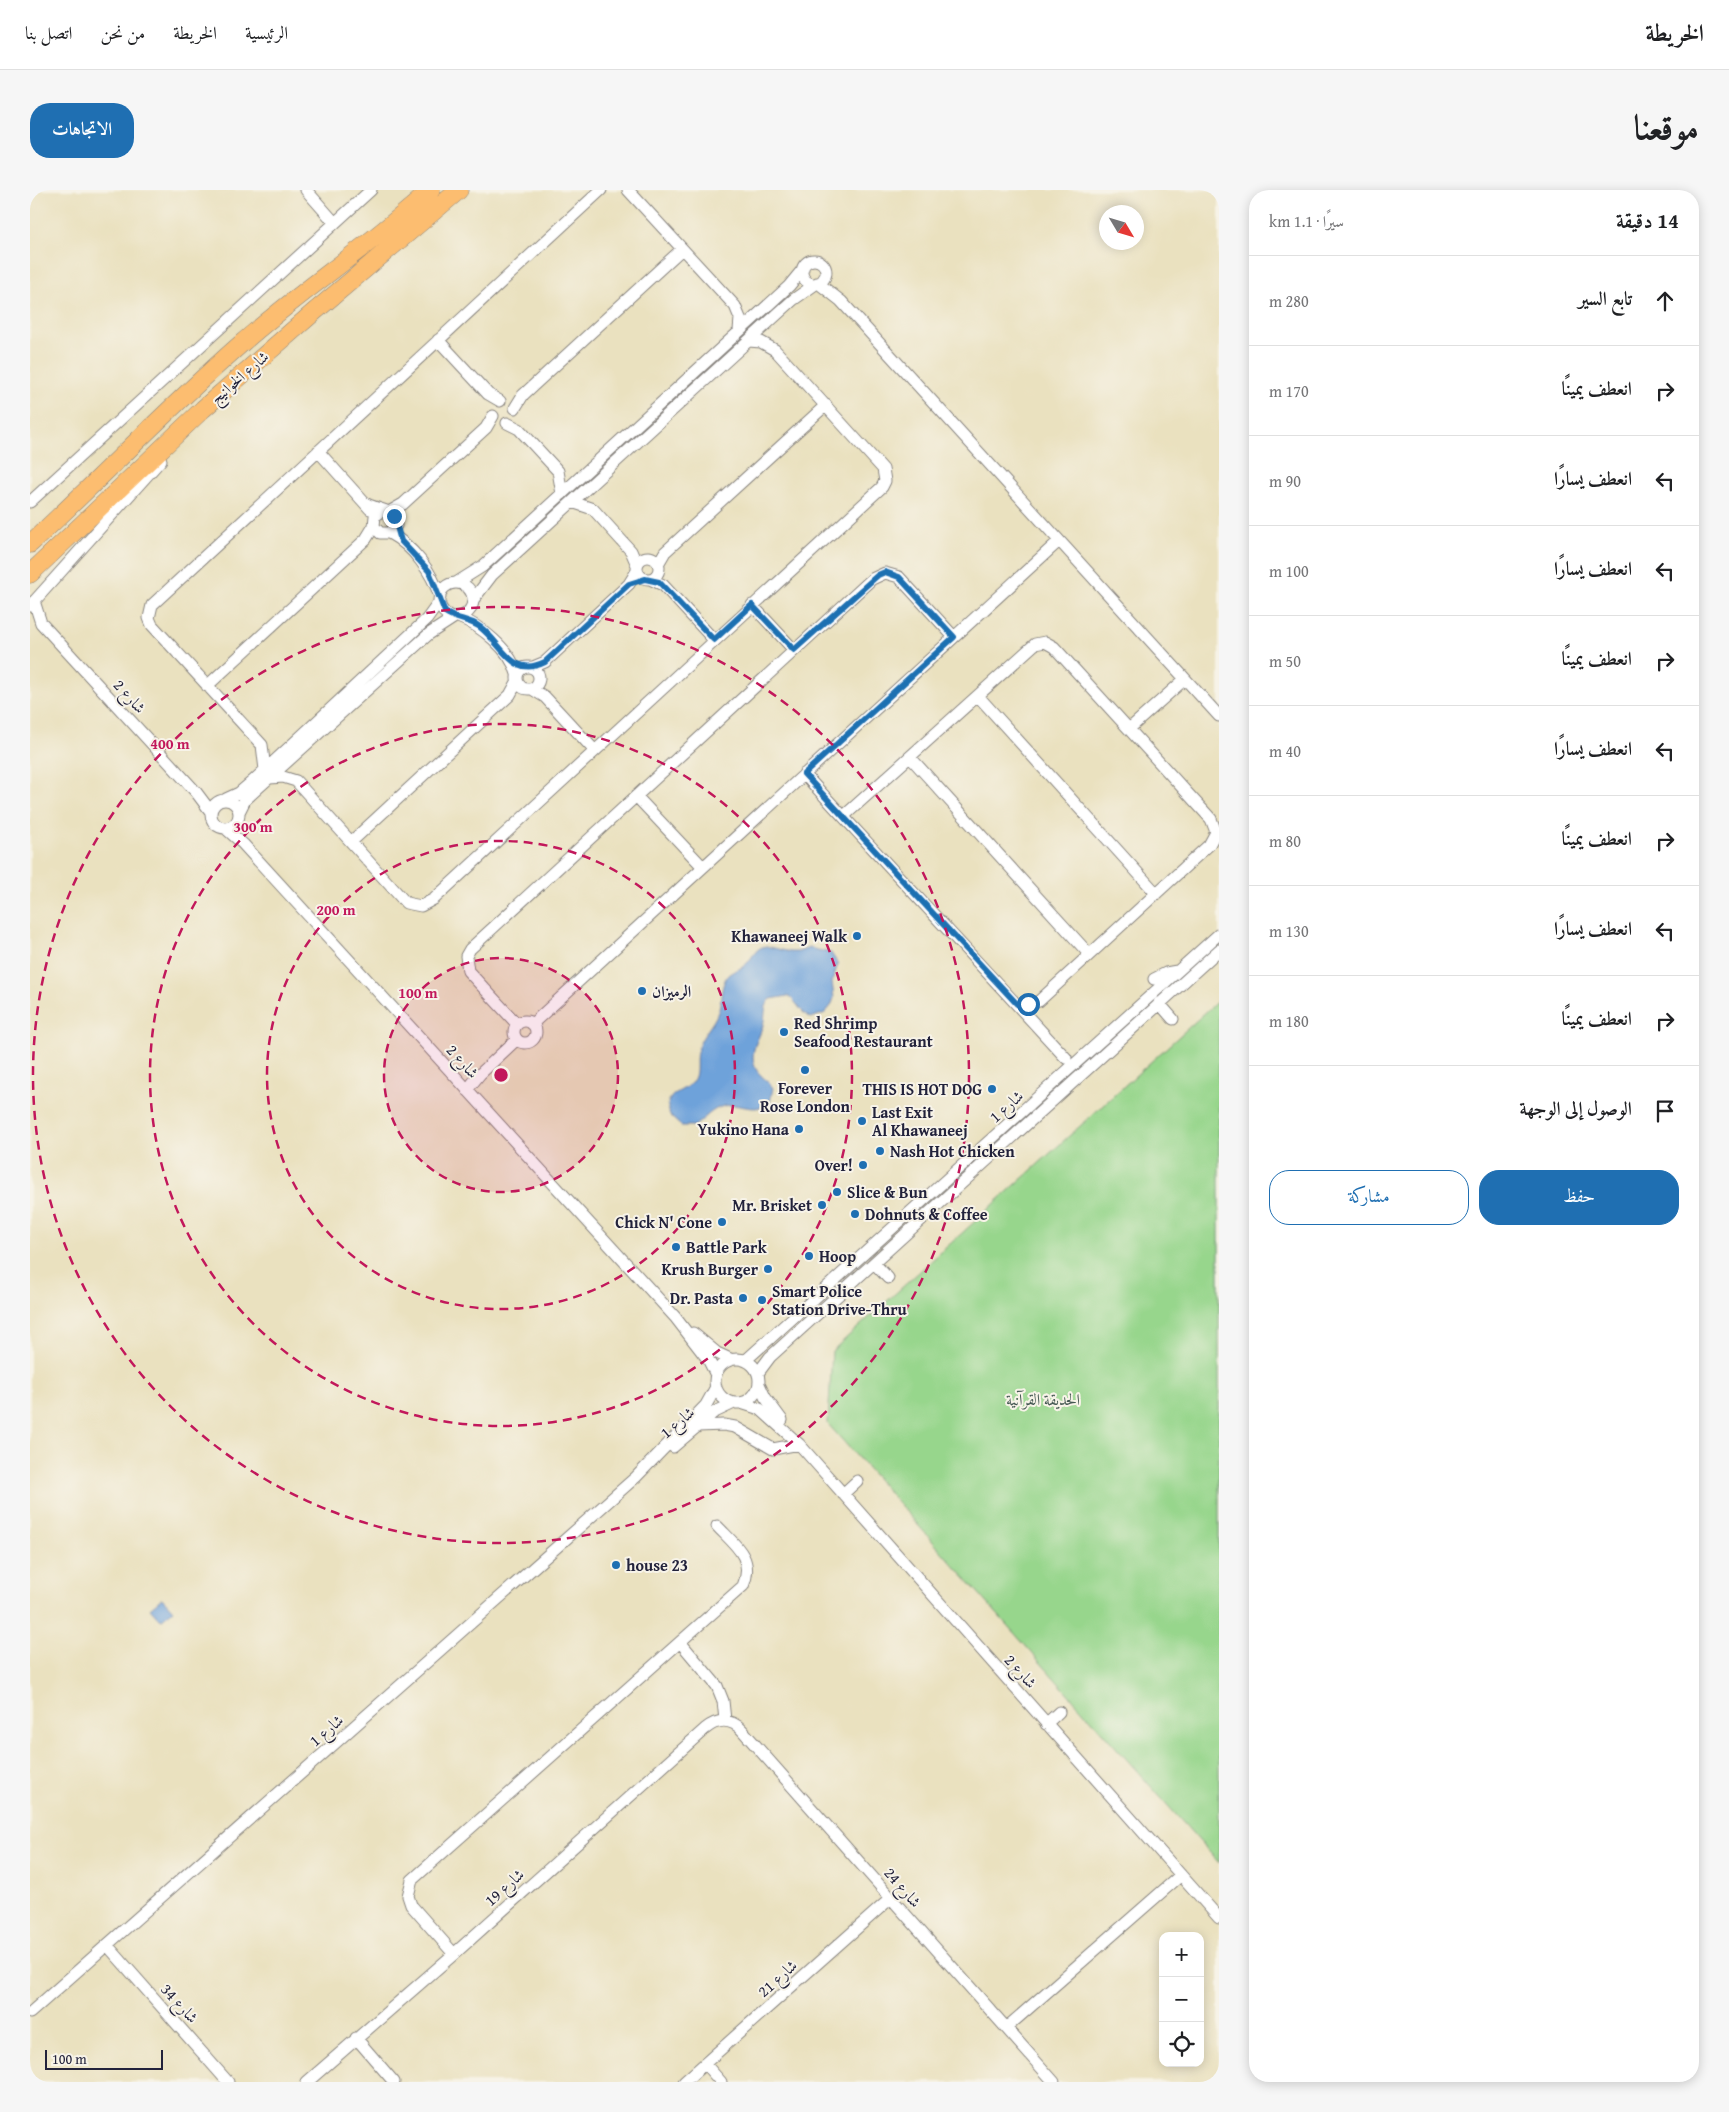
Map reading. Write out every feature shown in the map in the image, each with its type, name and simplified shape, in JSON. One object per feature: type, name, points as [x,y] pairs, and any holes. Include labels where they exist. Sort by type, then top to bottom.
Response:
[{"type":"highway","points":[[357,253],[382,220],[415,190]]},
{"type":"highway","name":"شارع الخوانيج","points":[[30,544],[240,344],[297,297],[357,253],[431,190]]},
{"type":"highway","name":"شارع الخوانيج","points":[[30,574],[203,409],[314,312],[459,191]]},
{"type":"street","points":[[306,190],[335,223]]},
{"type":"street","points":[[30,502],[371,190]]},
{"type":"street","points":[[267,774],[262,745],[152,625],[149,611],[152,605],[601,190]]},
{"type":"street","points":[[628,190],[735,306],[746,312],[759,313]]},
{"type":"street","points":[[207,686],[682,249]]},
{"type":"street","points":[[296,781],[267,774],[239,793],[213,805],[211,812],[215,824],[225,828],[232,826],[245,800],[267,774],[427,619],[440,599],[443,590],[477,572],[789,286],[808,262],[816,260],[824,264],[826,272],[841,301]]},
{"type":"street","points":[[802,269],[804,278],[812,283],[818,283],[841,301],[1219,716]]},
{"type":"street","points":[[292,751],[429,634],[468,612],[486,581],[793,300],[824,279],[826,272]]},
{"type":"street","points":[[735,306],[740,318],[739,331]]},
{"type":"street","points":[[768,323],[773,348]]},
{"type":"street","points":[[438,340],[558,471],[562,494]]},
{"type":"street","points":[[292,751],[296,781],[406,902],[413,906],[428,904],[752,605],[878,492],[885,481],[883,468],[773,348],[761,342],[749,341]]},
{"type":"street","points":[[351,842],[629,584],[826,405]]},
{"type":"street","points":[[32,603],[191,427],[203,409]]},
{"type":"street","points":[[318,450],[429,571],[454,584],[468,588],[482,628]]},
{"type":"street","points":[[558,471],[581,477]]},
{"type":"street","points":[[591,485],[593,508]]},
{"type":"street","points":[[572,502],[593,508],[714,640]]},
{"type":"street","points":[[532,1024],[1060,541]]},
{"type":"street","points":[[429,571],[445,612],[482,628],[595,751]]},
{"type":"street","points":[[517,1024],[468,971],[466,964],[470,949],[872,579],[885,572],[899,577],[954,637]]},
{"type":"street","name":"شارع 2","points":[[32,603],[36,621],[196,792],[211,812]]},
{"type":"street","points":[[752,605],[794,650]]},
{"type":"street","points":[[844,816],[1035,644],[1045,642],[1054,647],[1211,819],[1216,827],[1213,841],[1039,1001],[1017,1004]]},
{"type":"street","points":[[1129,730],[1185,679]]},
{"type":"street","points":[[978,696],[1156,893]]},
{"type":"street","points":[[262,745],[292,751]]},
{"type":"street","points":[[910,757],[1090,954]]},
{"type":"street","points":[[804,774],[1066,1058]]},
{"type":"street","name":"شارع 2","points":[[196,792],[222,800]]},
{"type":"street","points":[[636,796],[703,867]]},
{"type":"street","points":[[222,800],[236,805],[238,816]]},
{"type":"street","name":"شارع 2","points":[[238,816],[243,844]]},
{"type":"street","name":"شارع 2","points":[[225,828],[243,844],[679,1322],[709,1362],[716,1375]]},
{"type":"street","name":"شارع 1","points":[[746,1360],[1219,934]]},
{"type":"street","name":"شارع 1","points":[[759,1378],[770,1358],[1219,950]]},
{"type":"street","points":[[1154,978],[1178,971]]},
{"type":"street","points":[[1034,1022],[1039,1001]]},
{"type":"street","points":[[1160,1003],[1173,1018]]},
{"type":"street","points":[[524,1021],[532,1024],[536,1033],[533,1040],[524,1044],[516,1040],[514,1032],[517,1024],[524,1021]]},
{"type":"street","points":[[465,1087],[516,1040]]},
{"type":"street","points":[[874,1263],[888,1278]]},
{"type":"street","name":"شارع 2","points":[[679,1322],[717,1353],[730,1359]]},
{"type":"street","points":[[730,1359],[746,1360],[754,1365],[759,1378],[753,1396],[737,1403],[724,1399],[716,1387],[716,1375],[721,1365],[730,1359]]},
{"type":"street","name":"شارع 2","points":[[759,1378],[768,1401],[799,1444],[1219,1918]]},
{"type":"street","name":"شارع 1","points":[[644,1470],[706,1405],[716,1387]]},
{"type":"street","name":"شارع 2","points":[[737,1403],[760,1408],[799,1444]]},
{"type":"street","name":"شارع 1","points":[[30,2013],[644,1470],[720,1408],[737,1403]]},
{"type":"street","points":[[698,1426],[724,1425],[735,1428],[773,1448],[799,1444]]},
{"type":"street","points":[[842,1494],[857,1481]]},
{"type":"street","points":[[454,1954],[410,1904],[408,1896],[412,1880],[743,1586],[748,1566],[744,1556],[717,1526]]},
{"type":"street","points":[[680,1642],[717,1686],[723,1701],[725,1720]]},
{"type":"street","points":[[1046,1724],[1060,1712]]},
{"type":"street","name":"شارع 24","points":[[725,1720],[739,1726],[1054,2082]]},
{"type":"street","name":"شارع 19","points":[[306,2082],[454,1954],[705,1728],[725,1720]]},
{"type":"street","points":[[1006,2028],[1180,1875]]},
{"type":"street","name":"شارع 21","points":[[684,2082],[891,1898]]},
{"type":"street","name":"شارع 34","points":[[107,1945],[228,2082]]},
{"type":"street","points":[[356,2038],[394,2082]]},
{"type":"street","points":[[704,2064],[721,2082]]},
{"type":"green space","name":"الحديقة القرآنية","points":[[1219,1000],[1219,1863],[828,1424],[832,1351]]},
{"type":"water","points":[[766,946],[790,952],[798,952],[809,948],[831,953],[838,964],[832,982],[834,998],[831,1006],[825,1013],[811,1018],[788,996],[771,999],[766,1008],[763,1025],[753,1055],[756,1070],[773,1088],[770,1102],[759,1108],[730,1105],[719,1107],[694,1126],[681,1126],[670,1116],[669,1101],[694,1079],[696,1055],[704,1036],[718,1012],[725,979],[728,975],[744,966],[756,951]]},
{"type":"water","points":[[162,1598],[173,1610],[161,1620],[150,1608]]},
{"type":"place","name":"Khawaneej Walk","points":[[857,936]]},
{"type":"place","name":"الرميزان","points":[[642,991]]},
{"type":"place","name":"Red Shrimp Seafood Restaurant","points":[[784,1032]]},
{"type":"place","name":"Forever Rose London","points":[[805,1070]]},
{"type":"place","name":"THIS IS HOT DOG","points":[[992,1089]]},
{"type":"place","name":"Last Exit Al Khawaneej","points":[[862,1121]]},
{"type":"place","name":"Yukino Hana","points":[[799,1129]]},
{"type":"place","name":"Nash Hot Chicken","points":[[880,1151]]},
{"type":"place","name":"Over!","points":[[863,1165]]},
{"type":"place","name":"Slice & Bun","points":[[837,1192]]},
{"type":"place","name":"Mr. Brisket","points":[[822,1205]]},
{"type":"place","name":"Dohnuts & Coffee","points":[[855,1214]]},
{"type":"place","name":"Chick N' Cone","points":[[722,1222]]},
{"type":"place","name":"Battle Park","points":[[676,1247]]},
{"type":"place","name":"Hoop","points":[[809,1256]]},
{"type":"place","name":"Krush Burger","points":[[768,1269]]},
{"type":"place","name":"Dr. Pasta","points":[[743,1298]]},
{"type":"place","name":"Smart Police Station Drive-Thru","points":[[762,1300]]},
{"type":"place","name":"house 23","points":[[616,1565]]},
{"type":"route","points":[[394,516],[401,541],[429,571],[436,584],[442,609],[452,616],[464,619],[482,628],[513,662],[525,667],[533,667],[545,662],[629,584],[640,580],[650,579],[663,585],[714,640],[752,605],[794,650],[872,579],[885,572],[893,573],[899,577],[954,637],[804,774],[1017,1004],[1028,1004]]}]
